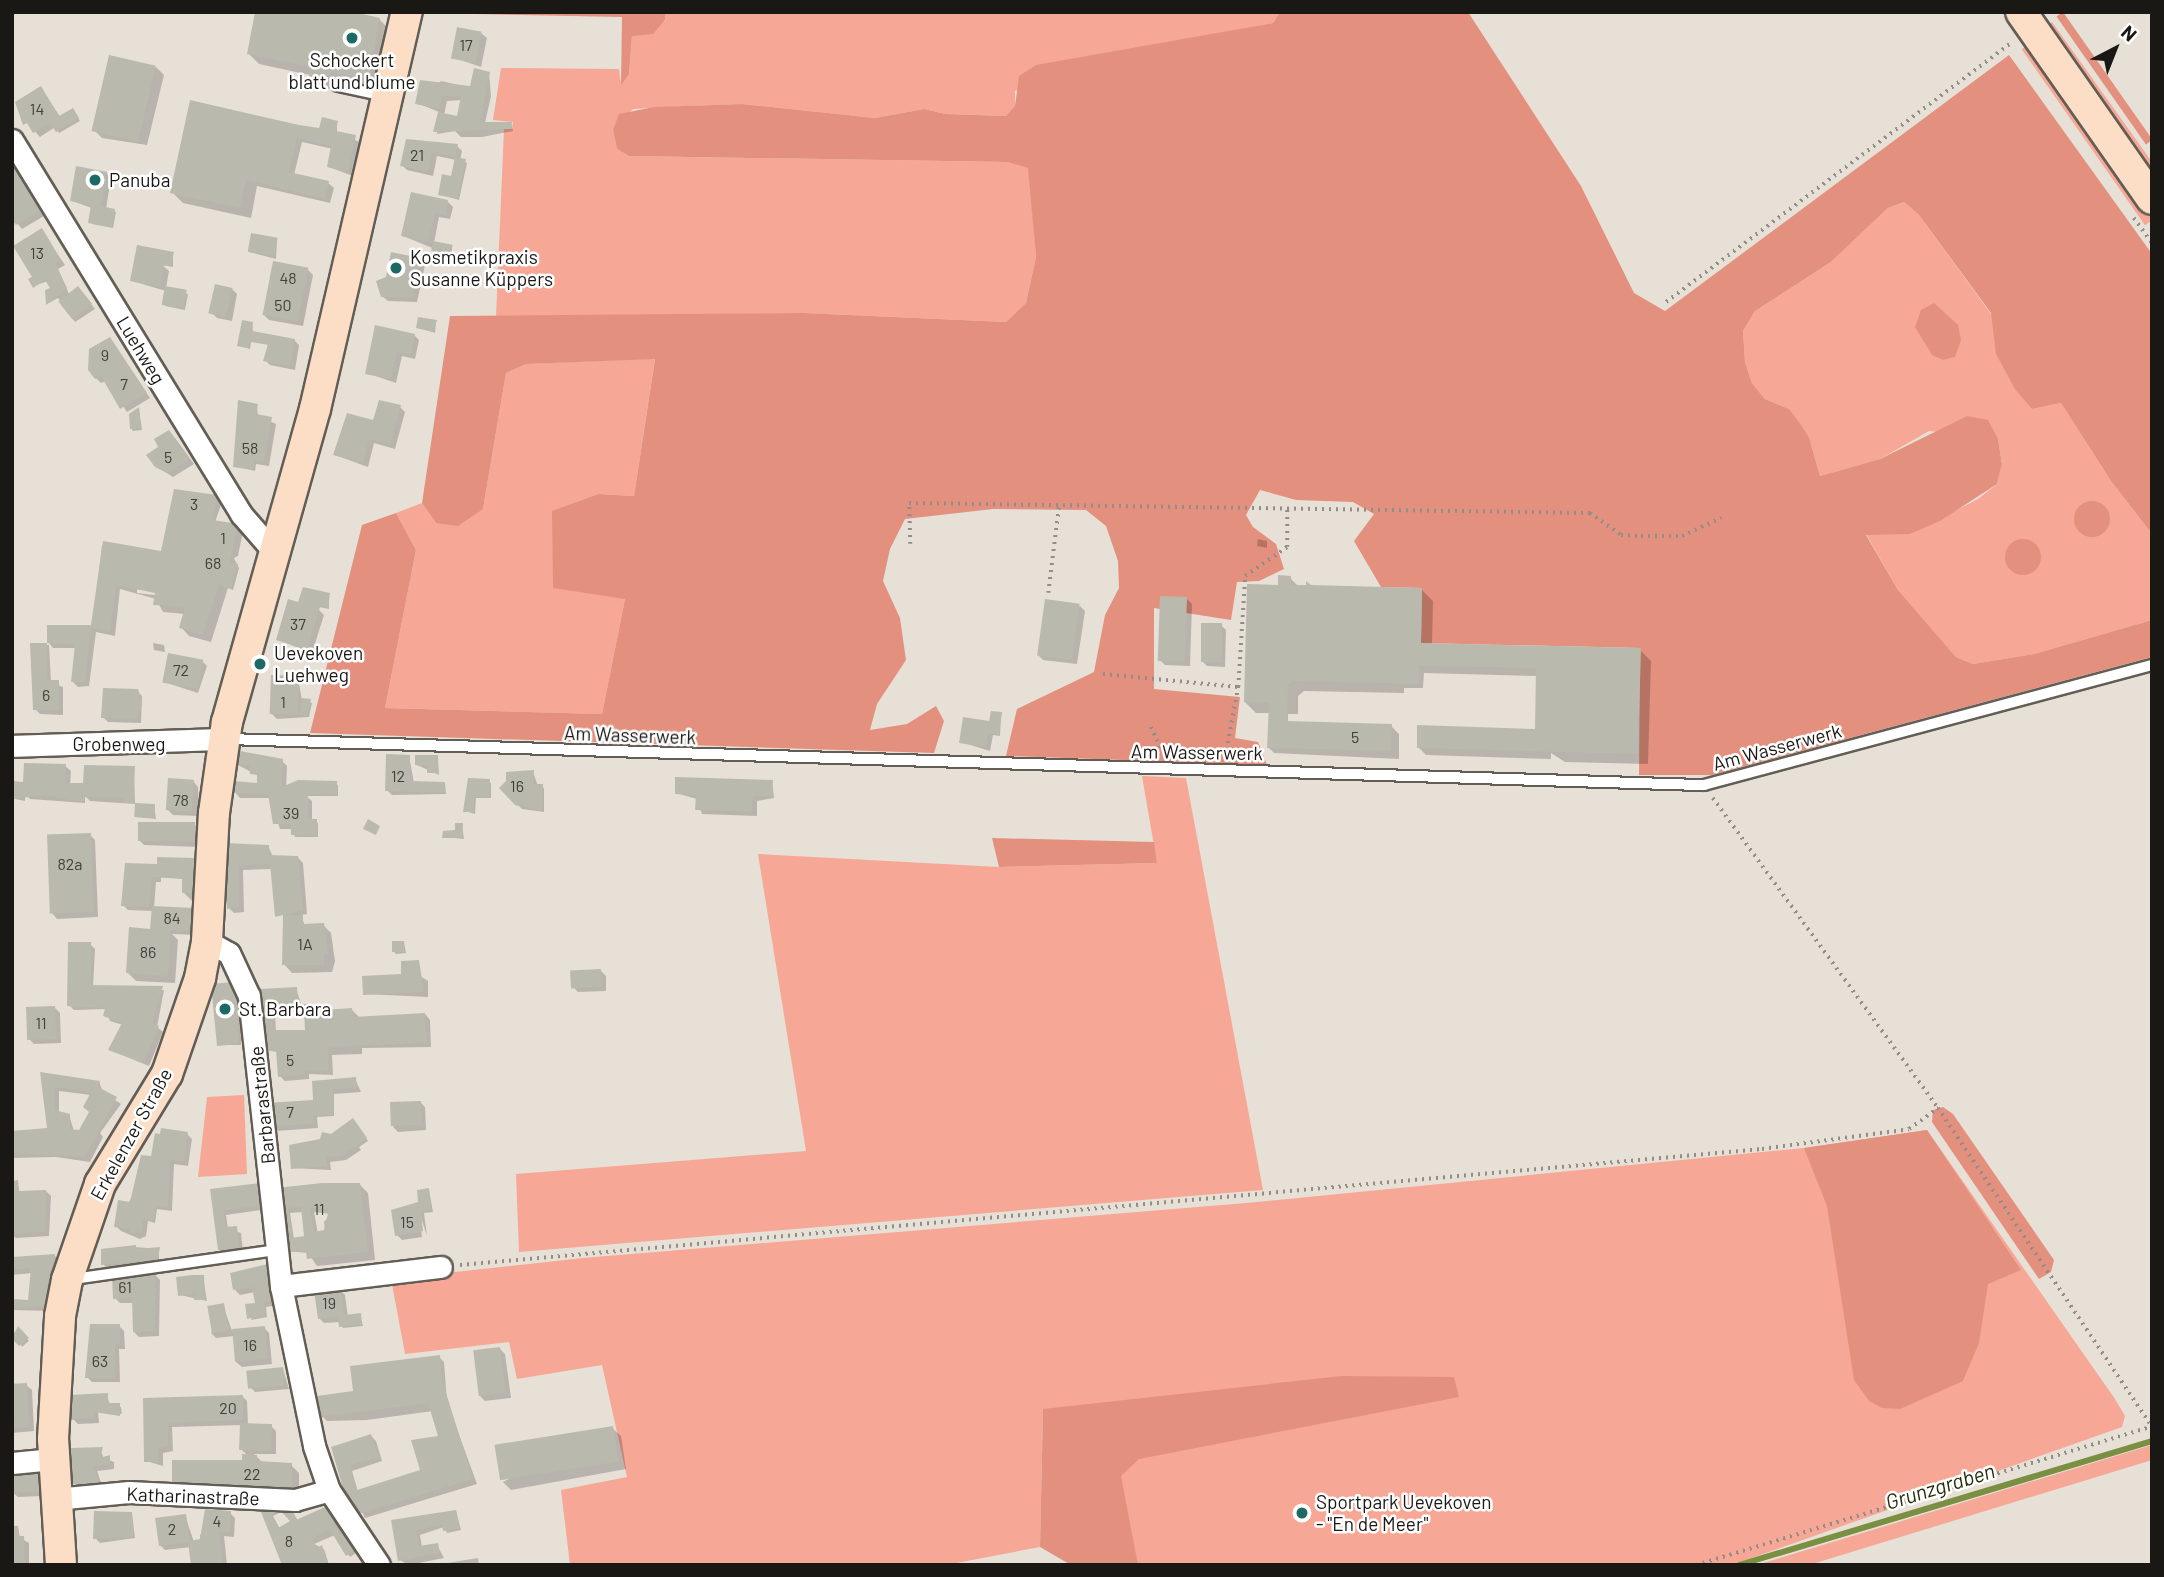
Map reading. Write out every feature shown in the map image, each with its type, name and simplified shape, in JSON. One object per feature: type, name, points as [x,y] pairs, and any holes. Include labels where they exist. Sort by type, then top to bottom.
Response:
[{"type":"main road","name":"Erkelenzer Straße","points":[[61,1565],[53,1459],[55,1370],[67,1280],[100,1184],[167,1074],[200,978],[207,941],[214,813],[225,739],[315,410],[408,12]]},
{"type":"main road","points":[[2026,20],[2152,199]]},
{"type":"street","name":"Luehweg","points":[[12,141],[241,514],[276,554]]},
{"type":"street","name":"Grobenweg","points":[[12,746],[225,739]]},
{"type":"street","name":"Barbarastraße","points":[[207,941],[229,953],[249,996],[281,1286],[314,1446],[329,1490],[379,1565]]},
{"type":"street","points":[[281,1286],[441,1267]]},
{"type":"street","points":[[12,1463],[53,1459]]},
{"type":"street","name":"Katharinastraße","points":[[55,1499],[129,1492],[295,1500],[329,1490]]},
{"type":"lane","points":[[338,86],[388,96]]},
{"type":"lane","name":"Am Wasserwerk","points":[[225,739],[1704,785],[2152,665]]},
{"type":"lane","points":[[67,1280],[276,1250]]},
{"type":"path","points":[[1666,302],[2026,20]]},
{"type":"path","points":[[910,544],[909,503],[1590,513],[1621,535],[1641,536],[1682,536],[1721,518]]},
{"type":"path","points":[[1048,593],[1059,505]]},
{"type":"path","points":[[1222,770],[1238,687],[1245,576],[1287,547],[1287,508]]},
{"type":"path","points":[[1103,674],[1238,687]]},
{"type":"path","points":[[1151,727],[1172,770]]},
{"type":"path","points":[[1696,1565],[2151,1427],[1937,1108],[1704,785]]},
{"type":"path","points":[[441,1267],[1762,1149],[1909,1129],[1937,1108]]},
{"type":"shaded area","points":[[666,12],[1280,12],[1273,23],[1167,43],[1015,91],[1015,107],[1006,116],[946,114],[924,109],[875,118],[742,104],[633,109],[613,130],[617,149],[629,156],[1007,162],[1029,168],[1036,257],[1026,303],[1006,322],[804,313],[496,317],[504,129],[512,129],[513,122],[493,120],[501,68],[619,69],[621,84],[629,74],[632,36],[665,21]]},
{"type":"shaded area","points":[[666,12],[665,20],[653,34],[632,36],[629,74],[621,85],[622,17],[426,13]]},
{"type":"shaded area","points":[[1280,12],[1468,12],[1581,186],[1634,293],[1665,311],[2009,55],[2152,254],[2152,534],[2111,481],[2061,403],[2032,409],[2015,389],[1996,354],[1991,313],[1919,215],[1904,202],[1888,208],[1831,262],[1755,311],[1743,331],[1745,362],[1752,383],[1765,399],[1789,409],[1809,437],[1820,476],[1880,459],[1967,416],[1988,420],[1998,439],[2002,464],[1997,484],[1940,521],[1910,534],[1866,535],[1898,590],[1956,657],[1973,664],[2034,654],[2152,620],[2152,657],[1712,775],[1639,775],[1640,648],[1421,643],[1422,588],[1381,587],[1354,541],[1374,514],[1353,502],[1296,500],[1260,490],[1246,515],[1253,527],[1276,544],[1284,569],[1259,581],[1237,582],[1231,620],[1154,608],[1154,689],[1240,697],[1235,738],[1258,742],[1267,765],[1006,756],[1017,709],[1094,672],[1105,615],[1119,588],[1118,561],[1106,526],[1086,510],[993,509],[905,519],[890,549],[883,581],[900,618],[906,660],[877,704],[870,730],[907,724],[936,706],[944,721],[934,753],[310,733],[362,525],[396,513],[416,550],[385,708],[602,714],[625,599],[553,588],[552,511],[599,494],[634,496],[655,359],[526,364],[506,373],[483,509],[458,526],[436,523],[422,503],[450,316],[804,313],[1006,322],[1026,303],[1036,257],[1028,168],[1007,162],[629,156],[617,149],[613,130],[619,114],[654,107],[742,104],[875,118],[924,109],[946,114],[1006,116],[1015,106],[1019,76],[1036,65],[1273,23]]},
{"type":"shaded area","points":[[2063,12],[2152,139],[2146,144],[2056,17]]},
{"type":"shaded area","points":[[2052,22],[2152,162],[2152,180],[2046,29]]},
{"type":"shaded area","points":[[2029,44],[2152,220],[2145,225],[2022,49]]},
{"type":"shaded area","points":[[1904,202],[1919,215],[1991,314],[2032,409],[2061,403],[2111,481],[2152,534],[2152,620],[2034,654],[1973,664],[1956,657],[1898,590],[1866,534],[1910,534],[1978,499],[1997,484],[2002,463],[1998,439],[1929,431],[1880,459],[1820,476],[1809,437],[1789,409],[1765,399],[1752,383],[1745,362],[1743,331],[1755,311],[1831,262],[1888,208]]},
{"type":"shaded area","points":[[1934,303],[1958,325],[1961,340],[1955,357],[1943,360],[1932,355],[1915,327],[1921,310]]},
{"type":"shaded area","points":[[655,358],[634,496],[599,494],[625,599],[602,714],[385,708],[416,550],[396,513],[422,503],[436,523],[483,509],[506,373],[526,364]]},
{"type":"shaded area","points":[[2092,501],[2105,506],[2110,519],[2105,532],[2092,537],[2079,532],[2074,519],[2079,506]]},
{"type":"shaded area","points":[[2023,539],[2036,544],[2041,557],[2036,570],[2023,575],[2010,570],[2005,557],[2010,544]]},
{"type":"shaded area","points":[[1142,776],[1186,778],[1263,1190],[519,1252],[516,1174],[806,1151],[758,854],[999,867],[1157,863]]},
{"type":"shaded area","points":[[992,838],[1154,842],[1157,863],[999,867]]},
{"type":"shaded area","points":[[244,1095],[247,1174],[198,1177],[207,1097]]},
{"type":"shaded area","points":[[1943,1107],[1953,1114],[2054,1260],[2051,1272],[2039,1279],[1932,1122],[1933,1110]]},
{"type":"shaded area","points":[[1927,1130],[2115,1399],[2125,1416],[2122,1427],[1732,1565],[1135,1565],[1043,1409],[1040,1547],[946,1565],[570,1565],[561,1490],[627,1477],[602,1365],[517,1379],[509,1342],[405,1354],[391,1279],[583,1258],[1246,1203],[1804,1148]]},
{"type":"shaded area","points":[[1927,1130],[2021,1270],[1988,1284],[1979,1343],[1963,1381],[1900,1409],[1882,1408],[1869,1401],[1854,1380],[1827,1206],[1804,1148]]},
{"type":"shaded area","points":[[1341,1376],[1454,1377],[1459,1397],[1139,1459],[1121,1476],[1138,1565],[1071,1565],[1040,1547],[1043,1409]]},
{"type":"shaded area","points":[[2152,1445],[2152,1460],[1809,1565],[1757,1565]]},
{"type":"building","points":[[255,12],[354,12],[380,18],[368,79],[331,72],[329,81],[309,76],[311,67],[247,54]]},
{"type":"building","points":[[457,27],[482,32],[475,63],[451,58]]},
{"type":"building","points":[[109,55],[156,66],[138,142],[91,131]]},
{"type":"building","points":[[474,68],[490,72],[480,122],[512,122],[511,129],[433,132],[438,112],[457,116],[461,96],[442,96],[440,109],[415,104],[420,80],[470,86]]},
{"type":"building","points":[[41,86],[59,116],[73,108],[79,118],[56,132],[50,123],[33,133],[27,123],[23,125],[15,102]]},
{"type":"building","points":[[190,100],[319,128],[322,117],[338,121],[336,131],[356,135],[348,172],[327,167],[331,146],[297,138],[289,172],[329,181],[325,199],[246,180],[240,208],[170,193]]},
{"type":"building","points":[[406,139],[458,144],[455,157],[432,152],[428,172],[400,166]]},
{"type":"building","points":[[455,157],[466,159],[457,199],[438,195],[442,174],[451,176]]},
{"type":"building","points":[[12,164],[41,211],[16,225],[12,220]]},
{"type":"building","points":[[76,166],[107,172],[101,206],[115,209],[112,227],[88,223],[91,205],[70,201]]},
{"type":"building","points":[[411,192],[448,200],[446,215],[435,213],[428,242],[401,236]]},
{"type":"building","points":[[42,228],[61,260],[55,263],[67,288],[46,305],[45,290],[50,288],[45,280],[33,288],[28,279],[32,277],[13,246]]},
{"type":"building","points":[[251,233],[278,238],[274,256],[248,252]]},
{"type":"building","points":[[433,241],[453,245],[451,255],[431,251]]},
{"type":"building","points":[[137,245],[174,252],[171,266],[164,265],[160,287],[130,281]]},
{"type":"building","points":[[391,252],[420,258],[412,298],[381,297],[376,281],[386,277]]},
{"type":"building","points":[[273,261],[308,268],[298,322],[263,315]]},
{"type":"building","points":[[215,284],[233,288],[226,317],[208,313]]},
{"type":"building","points":[[78,286],[92,304],[72,320],[58,301]]},
{"type":"building","points":[[165,286],[187,290],[183,309],[162,305]]},
{"type":"building","points":[[418,317],[437,320],[433,332],[416,328]]},
{"type":"building","points":[[242,320],[253,322],[252,331],[295,339],[290,366],[263,361],[268,344],[250,341],[248,348],[237,346]]},
{"type":"building","points":[[375,325],[415,334],[411,355],[397,352],[391,379],[365,374]]},
{"type":"building","points":[[110,337],[147,393],[120,409],[101,376],[95,379],[88,370],[89,349]]},
{"type":"building","points":[[238,400],[258,404],[256,414],[272,417],[264,462],[255,460],[253,470],[233,467]]},
{"type":"building","points":[[379,400],[401,405],[390,445],[369,439],[363,463],[333,455],[347,413],[373,420]]},
{"type":"building","points":[[139,407],[141,429],[130,429],[129,414]]},
{"type":"building","points":[[169,430],[190,459],[167,473],[155,467],[146,455],[158,447],[154,439]]},
{"type":"building","points":[[174,489],[217,495],[213,520],[238,524],[230,562],[238,564],[231,589],[219,585],[203,635],[179,628],[185,607],[153,605],[155,593],[116,585],[110,632],[91,628],[85,682],[71,682],[75,644],[47,643],[47,625],[91,625],[103,541],[161,551]]},
{"type":"building","points":[[1278,575],[1291,576],[1291,585],[1306,585],[1306,581],[1311,585],[1422,588],[1421,643],[1641,648],[1638,754],[1417,748],[1417,725],[1535,729],[1536,668],[1419,666],[1419,684],[1292,681],[1288,685],[1287,721],[1392,724],[1391,751],[1267,748],[1269,703],[1244,702],[1247,584],[1278,585]]},
{"type":"building","points":[[303,587],[330,593],[328,608],[320,607],[307,649],[276,640],[288,599],[298,602]]},
{"type":"building","points":[[1160,596],[1187,597],[1185,662],[1158,661]]},
{"type":"building","points":[[1045,599],[1080,604],[1072,660],[1037,655]]},
{"type":"building","points":[[1201,623],[1222,623],[1222,662],[1201,662]]},
{"type":"building","points":[[30,643],[47,643],[47,680],[59,680],[59,710],[33,710]]},
{"type":"building","points":[[168,653],[203,660],[198,689],[162,682]]},
{"type":"building","points":[[271,675],[299,676],[298,715],[270,714]]},
{"type":"building","points":[[103,688],[138,689],[142,704],[137,719],[101,718]]},
{"type":"building","points":[[302,698],[311,699],[307,716],[299,715]]},
{"type":"building","points":[[991,711],[1002,712],[999,735],[988,733],[986,747],[959,743],[963,717],[989,721]]},
{"type":"building","points":[[235,750],[283,759],[282,787],[298,780],[337,781],[337,795],[308,794],[308,819],[317,819],[317,836],[291,835],[291,824],[273,824],[268,794],[233,793],[234,781],[257,783],[257,775],[250,774],[249,765],[235,765]]},
{"type":"building","points":[[386,754],[410,755],[410,781],[445,782],[445,793],[385,791]]},
{"type":"building","points":[[415,755],[438,755],[438,773],[427,773],[427,766],[415,765]]},
{"type":"building","points":[[24,763],[66,764],[65,783],[83,783],[84,765],[135,766],[133,803],[123,803],[123,798],[84,797],[84,801],[74,801],[45,795],[13,799],[14,781],[23,782]]},
{"type":"building","points":[[534,770],[533,784],[543,784],[542,811],[515,805],[499,788],[506,781],[506,772]]},
{"type":"building","points":[[675,777],[773,780],[772,797],[753,796],[752,812],[695,810],[696,795],[675,794]]},
{"type":"building","points":[[168,778],[194,780],[192,812],[166,810]]},
{"type":"building","points":[[468,778],[490,779],[489,797],[475,797],[474,812],[463,812]]},
{"type":"building","points":[[135,803],[155,804],[154,818],[134,817]]},
{"type":"building","points":[[368,819],[380,826],[376,835],[363,829]]},
{"type":"building","points":[[138,822],[195,822],[195,841],[138,841]]},
{"type":"building","points":[[455,823],[463,823],[462,838],[442,838],[443,831],[455,830]]},
{"type":"building","points":[[91,833],[94,912],[50,913],[47,835]]},
{"type":"building","points":[[225,843],[269,845],[269,855],[298,856],[303,910],[275,917],[270,864],[239,865],[239,907],[227,909]]},
{"type":"building","points":[[157,857],[195,858],[192,893],[182,893],[182,879],[152,877],[149,907],[121,906],[125,863],[157,864]]},
{"type":"building","points":[[152,906],[194,908],[193,931],[171,930],[168,976],[126,973],[129,927],[150,929]]},
{"type":"building","points":[[283,915],[303,915],[303,924],[324,923],[328,954],[324,954],[324,965],[282,965]]},
{"type":"building","points":[[392,941],[404,941],[404,952],[392,952]]},
{"type":"building","points":[[68,942],[91,942],[91,985],[163,986],[152,1023],[159,1026],[144,1063],[108,1050],[122,1023],[103,1016],[105,1008],[67,1006]]},
{"type":"building","points":[[419,960],[424,992],[363,995],[362,976],[401,974],[401,961]]},
{"type":"building","points":[[601,969],[602,987],[571,989],[570,971]]},
{"type":"building","name":"St. Barbara","points":[[234,982],[238,1020],[244,1023],[237,1023],[239,1044],[217,1046],[211,984]]},
{"type":"building","points":[[297,987],[298,1004],[310,1004],[311,1011],[352,1008],[353,1017],[425,1013],[427,1043],[328,1047],[329,1071],[304,1070],[305,1074],[278,1077],[276,1050],[263,1051],[260,989]],"holes":[[[273,1010],[304,1011],[305,1030],[275,1030]]]},
{"type":"building","points":[[55,1006],[56,1039],[27,1040],[26,1007]]},
{"type":"building","points":[[40,1072],[100,1081],[98,1087],[117,1097],[85,1157],[12,1153],[12,1131],[47,1128]],"holes":[[[54,1087],[91,1092],[83,1107],[89,1112],[79,1130],[70,1129],[70,1114],[55,1110]]]},
{"type":"building","points":[[356,1077],[357,1088],[333,1089],[333,1115],[313,1116],[314,1124],[271,1126],[267,1103],[313,1100],[312,1081]]},
{"type":"building","points":[[421,1101],[422,1125],[391,1126],[390,1102]]},
{"type":"building","points":[[353,1118],[367,1138],[341,1156],[326,1157],[327,1166],[291,1169],[289,1145],[320,1139],[322,1132],[331,1134]]},
{"type":"building","points":[[161,1128],[188,1132],[184,1162],[170,1160],[168,1207],[156,1205],[153,1221],[143,1220],[142,1231],[132,1234],[129,1229],[114,1227],[118,1200],[130,1202],[141,1155],[151,1156],[155,1133],[160,1134]]},
{"type":"building","points":[[18,1180],[19,1191],[46,1190],[45,1232],[12,1234],[12,1181]]},
{"type":"building","points":[[261,1183],[263,1205],[224,1210],[226,1227],[237,1226],[239,1248],[218,1250],[210,1189]]},
{"type":"building","points":[[322,1183],[360,1183],[368,1252],[307,1259],[306,1251],[285,1252],[277,1188]],"holes":[[[301,1207],[304,1236],[292,1238],[288,1208]],[[310,1208],[329,1209],[324,1230],[314,1232]]]},
{"type":"building","points":[[429,1188],[431,1210],[421,1212],[423,1231],[395,1236],[391,1210],[418,1202],[417,1190]]},
{"type":"building","points":[[136,1245],[136,1249],[160,1247],[158,1260],[101,1265],[101,1249]]},
{"type":"building","points":[[55,1254],[49,1307],[12,1308],[12,1299],[28,1300],[31,1268],[12,1270],[12,1257]]},
{"type":"building","points":[[268,1264],[274,1300],[264,1302],[266,1315],[247,1319],[245,1304],[255,1303],[252,1287],[233,1290],[230,1273]]},
{"type":"building","points":[[156,1273],[155,1331],[133,1332],[132,1298],[113,1299],[112,1275]]},
{"type":"building","points":[[204,1275],[205,1300],[194,1300],[194,1294],[178,1296],[176,1277]]},
{"type":"building","points":[[341,1288],[344,1315],[361,1313],[362,1325],[339,1327],[338,1317],[318,1319],[314,1291]]},
{"type":"building","points":[[224,1303],[229,1331],[212,1334],[207,1306]]},
{"type":"building","points":[[90,1324],[120,1324],[120,1344],[115,1344],[116,1378],[85,1378]]},
{"type":"building","points":[[18,1326],[29,1338],[19,1346],[12,1339]]},
{"type":"building","points":[[265,1326],[268,1359],[235,1362],[232,1329]]},
{"type":"building","points":[[500,1347],[506,1393],[479,1396],[473,1350]]},
{"type":"building","points":[[440,1355],[442,1380],[473,1479],[358,1514],[345,1495],[331,1447],[371,1434],[379,1457],[350,1465],[357,1490],[420,1470],[411,1440],[438,1436],[428,1403],[321,1417],[317,1396],[353,1391],[350,1366]]},
{"type":"building","points":[[283,1367],[285,1385],[248,1389],[246,1371]]},
{"type":"building","points":[[27,1383],[29,1427],[14,1428],[12,1384]]},
{"type":"building","points":[[108,1393],[108,1403],[120,1403],[120,1416],[94,1412],[94,1418],[71,1420],[70,1395]]},
{"type":"building","points":[[243,1395],[243,1420],[168,1423],[168,1446],[158,1448],[158,1462],[144,1462],[143,1398]]},
{"type":"building","points":[[240,1423],[272,1424],[271,1451],[239,1450]]},
{"type":"building","points":[[613,1426],[619,1462],[500,1480],[494,1445]]},
{"type":"building","points":[[103,1447],[100,1458],[110,1455],[110,1465],[93,1466],[99,1483],[72,1484],[71,1448]]},
{"type":"building","points":[[242,1454],[257,1455],[257,1461],[292,1463],[292,1487],[172,1482],[172,1460],[242,1460]]},
{"type":"building","points":[[12,1472],[39,1472],[39,1492],[12,1492]]},
{"type":"building","points":[[290,1505],[296,1520],[327,1506],[335,1527],[355,1550],[346,1556],[330,1530],[312,1538],[317,1548],[322,1545],[328,1565],[282,1565],[261,1512]],"holes":[[[280,1510],[290,1521],[278,1528],[271,1514]]]},
{"type":"building","points":[[205,1509],[231,1511],[230,1532],[219,1532],[223,1565],[191,1565],[188,1542],[159,1546],[155,1518],[186,1514],[190,1541],[200,1539]]},
{"type":"building","points":[[456,1510],[460,1529],[443,1531],[442,1525],[416,1530],[419,1546],[438,1543],[440,1553],[398,1561],[391,1520]]},
{"type":"building","points":[[94,1511],[132,1512],[133,1537],[93,1539]]},
{"type":"building","points":[[12,1526],[18,1526],[19,1536],[24,1536],[25,1565],[12,1565]]},
{"type":"building","points":[[478,1558],[479,1565],[447,1565],[447,1563]]},
{"type":"waterway","name":"Grunzgraben","points":[[1739,1565],[2152,1441]]},
{"type":"place","name":"Schockert blatt und blume","points":[[352,38]]},
{"type":"place","name":"Panuba","points":[[95,180]]},
{"type":"place","name":"Kosmetikpraxis Susanne Küppers","points":[[396,268]]},
{"type":"place","name":"Uevekoven Luehweg","points":[[260,664]]},
{"type":"place","name":"St. Barbara","points":[[225,1009]]},
{"type":"place","name":"Sportpark Uevekoven - \"En de Meer\"","points":[[1302,1513]]}]
